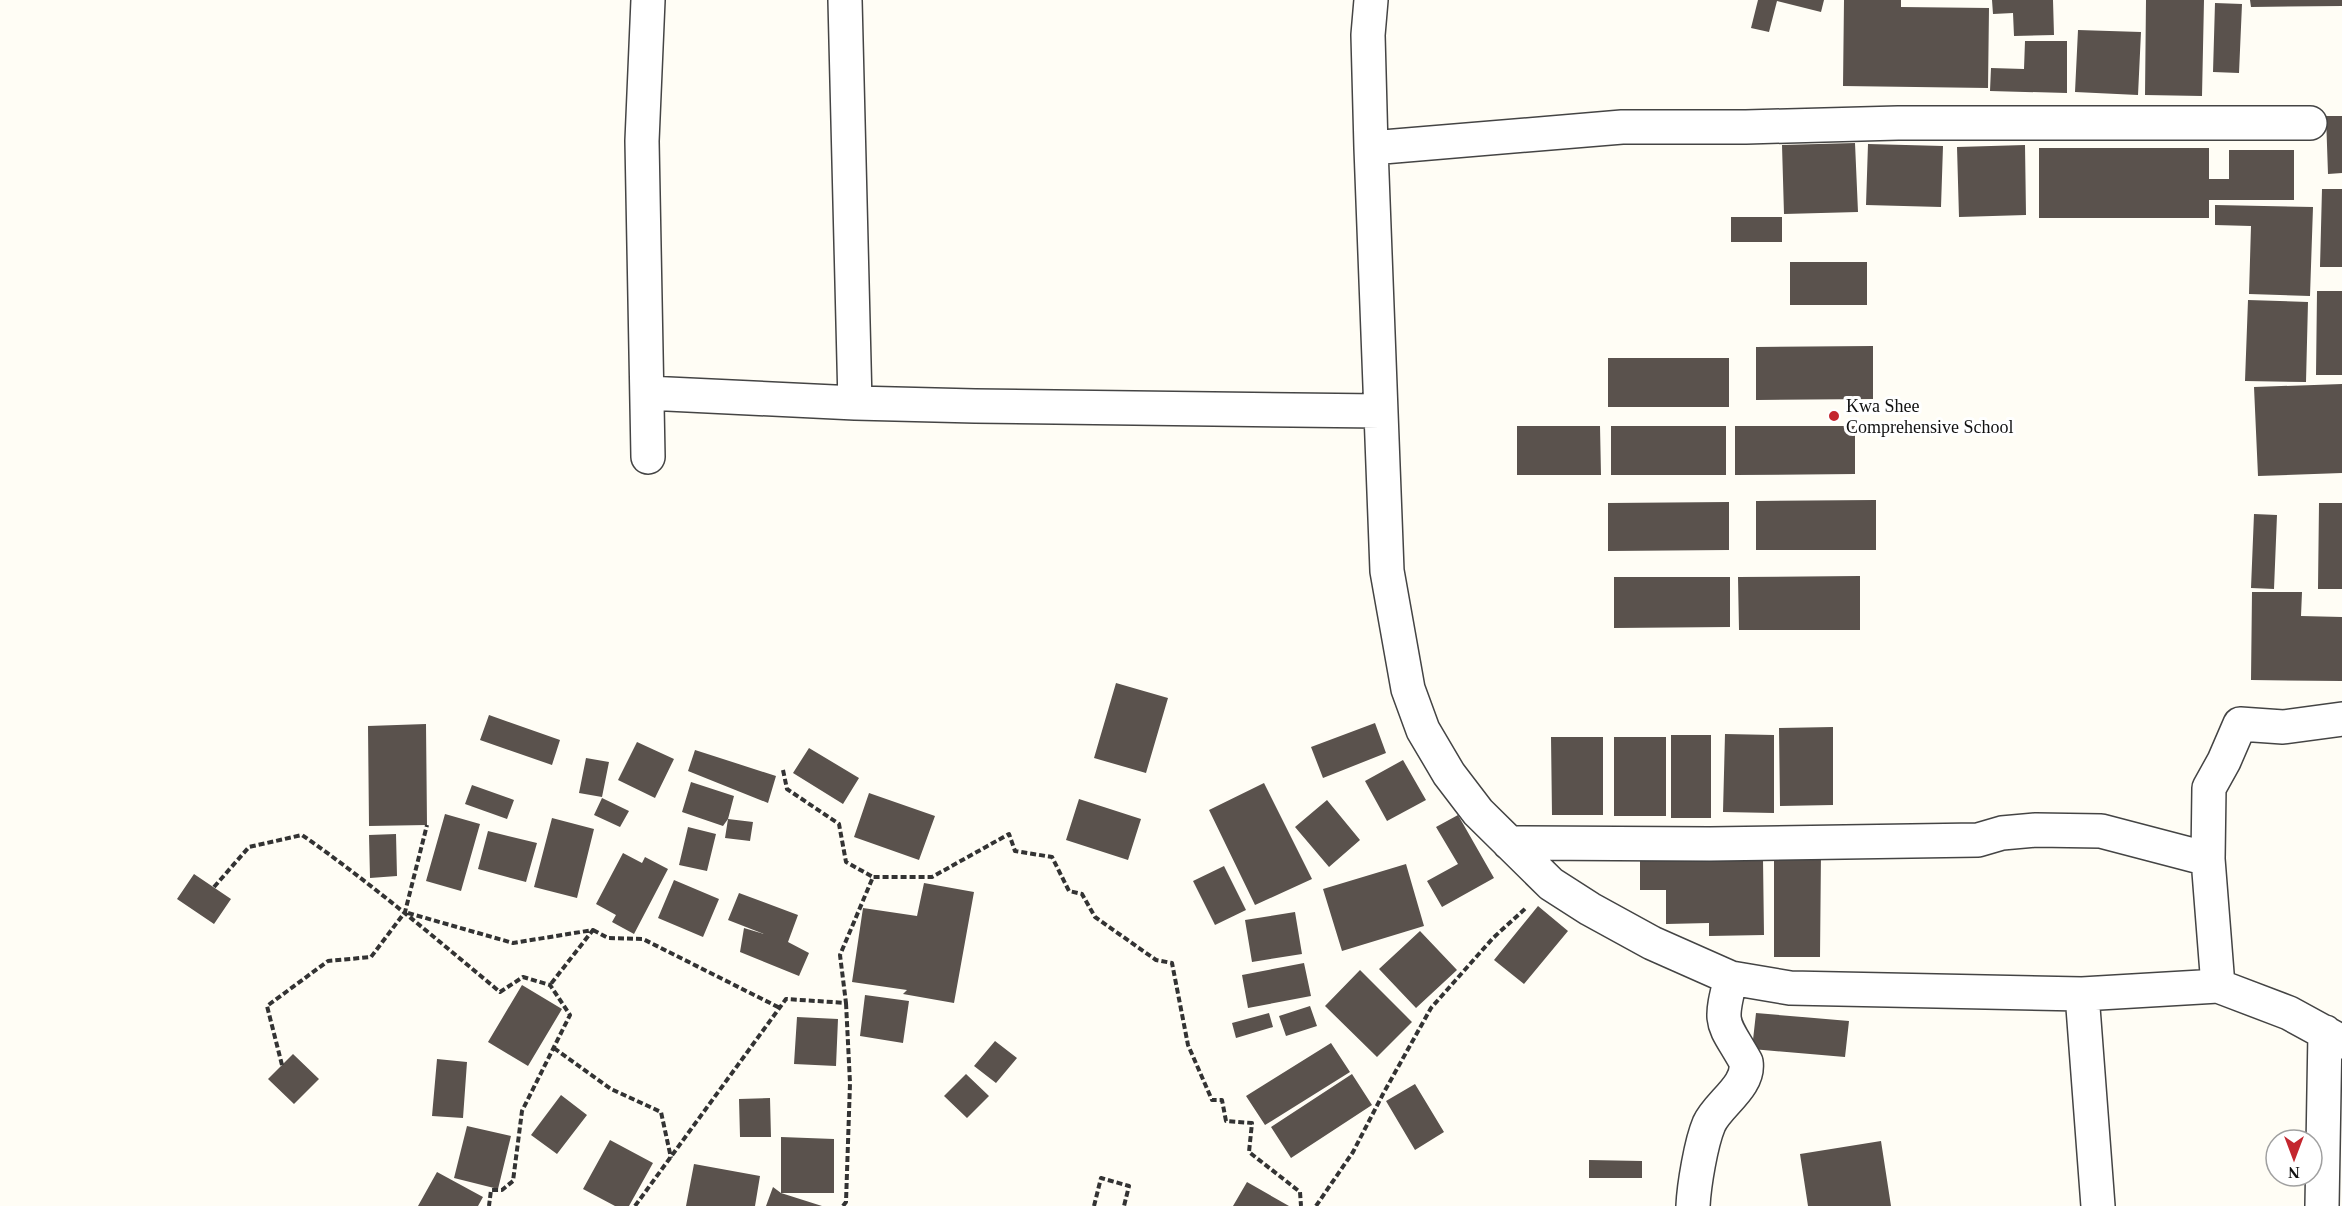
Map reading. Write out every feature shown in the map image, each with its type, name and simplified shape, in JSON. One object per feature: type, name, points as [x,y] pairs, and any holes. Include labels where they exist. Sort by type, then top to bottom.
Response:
[{"type":"street","points":[[648,0],[642,141],[648,457]]},
{"type":"street","points":[[845,0],[855,403]]},
{"type":"street","points":[[1371,0],[1368,35],[1371,148],[1387,571],[1408,689],[1423,730],[1449,774],[1478,812],[1551,884],[1590,909],[1652,943],[1731,978],[1790,988],[2082,994],[2218,987],[2289,1013],[2334,1037],[2322,1206]]},
{"type":"street","points":[[1371,148],[1622,128],[1746,128],[1898,123],[2310,123]]},
{"type":"street","points":[[647,393],[855,403],[1380,411]]},
{"type":"street","points":[[2218,987],[2208,859],[2209,788],[2240,724],[2283,727],[2342,719]]},
{"type":"street","points":[[1509,843],[1710,844],[1978,840],[2013,831],[2060,829],[2101,831],[2208,859]]},
{"type":"street","points":[[1693,1206],[1710,1123],[1743,1079],[1747,1069],[1746,1062],[1723,1022],[1723,1008],[1731,978]]},
{"type":"street","points":[[2082,994],[2098,1206]]},
{"type":"path","points":[[783,770],[787,789],[839,824],[846,862],[873,877],[932,877],[1009,834],[1015,851],[1052,857],[1069,891],[1082,894],[1095,917],[1156,960],[1172,963],[1188,1045],[1212,1100],[1222,1100],[1226,1121],[1252,1123],[1249,1152],[1300,1192],[1301,1206]]},
{"type":"path","points":[[282,1065],[267,1005],[328,961],[371,957],[405,912],[427,825]]},
{"type":"path","points":[[214,887],[249,847],[302,836],[405,912],[500,992],[524,977],[550,985],[570,1015],[522,1111],[513,1181],[502,1190],[491,1190],[489,1206]]},
{"type":"path","points":[[843,1206],[846,1202],[850,1083],[846,1003],[840,955],[873,877]]},
{"type":"path","points":[[1316,1206],[1353,1152],[1431,1008],[1493,938],[1551,884]]},
{"type":"path","points":[[405,912],[513,943],[593,930],[608,938],[644,939],[780,1008]]},
{"type":"path","points":[[550,985],[593,930]]},
{"type":"path","points":[[635,1206],[786,999],[846,1003]]},
{"type":"path","points":[[554,1048],[611,1089],[661,1112],[671,1158]]},
{"type":"path","points":[[1094,1206],[1101,1179],[1129,1186],[1124,1206]]},
{"type":"building","points":[[1758,0],[1824,0],[1821,12],[1777,1],[1769,32],[1751,28]]},
{"type":"building","points":[[1844,0],[1901,0],[1901,7],[1989,8],[1988,88],[1843,86]]},
{"type":"building","points":[[1992,0],[2053,0],[2054,35],[2014,36],[2013,13],[1993,14]]},
{"type":"building","points":[[2146,0],[2204,0],[2202,96],[2145,95]]},
{"type":"building","points":[[2250,0],[2342,0],[2342,6],[2251,7]]},
{"type":"building","points":[[2215,3],[2242,4],[2239,73],[2213,72]]},
{"type":"building","points":[[2078,30],[2141,32],[2138,95],[2075,92]]},
{"type":"building","points":[[2025,41],[2067,41],[2067,93],[1990,91],[1991,68],[2024,69]]},
{"type":"building","points":[[2326,116],[2342,116],[2342,173],[2328,174]]},
{"type":"building","points":[[1855,143],[1858,212],[1784,214],[1782,145]]},
{"type":"building","points":[[1868,144],[1943,146],[1941,207],[1866,205]]},
{"type":"building","points":[[2025,145],[2026,215],[1959,217],[1957,147]]},
{"type":"building","points":[[2039,148],[2209,148],[2209,179],[2229,179],[2229,150],[2294,150],[2294,200],[2209,200],[2209,218],[2039,218]]},
{"type":"building","points":[[2322,189],[2342,189],[2342,267],[2320,267]]},
{"type":"building","points":[[2215,205],[2313,207],[2310,296],[2249,294],[2251,226],[2215,225]]},
{"type":"building","points":[[1731,217],[1782,217],[1782,242],[1731,242]]},
{"type":"building","points":[[1790,262],[1867,262],[1867,305],[1790,305]]},
{"type":"building","points":[[2317,291],[2342,291],[2342,375],[2316,375]]},
{"type":"building","points":[[2248,300],[2308,302],[2306,382],[2245,381]]},
{"type":"building","points":[[1873,346],[1873,399],[1756,400],[1756,347]]},
{"type":"building","points":[[1608,358],[1729,358],[1729,407],[1608,407]]},
{"type":"building","points":[[2342,384],[2342,473],[2258,476],[2254,387]]},
{"type":"building","points":[[1517,426],[1600,426],[1601,475],[1517,475]]},
{"type":"building","points":[[1611,426],[1726,426],[1726,475],[1611,475]]},
{"type":"building","points":[[1735,426],[1855,426],[1855,474],[1735,475]]},
{"type":"building","points":[[1876,500],[1876,550],[1756,550],[1756,501]]},
{"type":"building","points":[[1729,502],[1729,550],[1608,551],[1608,503]]},
{"type":"building","points":[[2319,503],[2342,503],[2342,589],[2318,589]]},
{"type":"building","points":[[2254,514],[2277,515],[2274,589],[2251,588]]},
{"type":"building","points":[[1860,576],[1860,630],[1739,630],[1738,577]]},
{"type":"building","points":[[1614,577],[1730,577],[1730,627],[1614,628]]},
{"type":"building","points":[[2252,592],[2302,592],[2301,616],[2342,617],[2342,681],[2251,680]]},
{"type":"building","points":[[1116,683],[1168,698],[1146,773],[1094,758]]},
{"type":"building","points":[[489,715],[560,740],[552,765],[480,740]]},
{"type":"building","points":[[1375,723],[1386,753],[1323,778],[1311,747]]},
{"type":"building","points":[[426,724],[427,825],[369,826],[368,726]]},
{"type":"building","points":[[1833,727],[1833,805],[1780,806],[1779,728]]},
{"type":"building","points":[[1725,734],[1774,735],[1774,813],[1723,812]]},
{"type":"building","points":[[1671,735],[1711,735],[1711,818],[1671,818]]},
{"type":"building","points":[[1551,737],[1603,737],[1603,815],[1552,815]]},
{"type":"building","points":[[1614,737],[1666,737],[1666,816],[1614,816]]},
{"type":"building","points":[[637,742],[674,759],[655,798],[618,780]]},
{"type":"building","points":[[809,748],[859,778],[843,804],[793,773]]},
{"type":"building","points":[[695,750],[776,776],[768,803],[688,771]]},
{"type":"building","points":[[586,758],[609,762],[602,797],[579,793]]},
{"type":"building","points":[[1403,760],[1426,800],[1387,821],[1365,781]]},
{"type":"building","points":[[691,782],[734,796],[728,819],[723,826],[682,812]]},
{"type":"building","points":[[1264,783],[1312,879],[1255,905],[1209,810]]},
{"type":"building","points":[[472,785],[514,800],[507,819],[465,804]]},
{"type":"building","points":[[869,793],[935,816],[919,860],[854,837]]},
{"type":"building","points":[[602,798],[629,811],[620,827],[594,815]]},
{"type":"building","points":[[1079,799],[1141,819],[1128,860],[1066,840]]},
{"type":"building","points":[[1327,800],[1360,840],[1329,867],[1295,827]]},
{"type":"building","points":[[445,814],[480,824],[461,891],[426,881]]},
{"type":"building","points":[[1458,815],[1494,878],[1442,907],[1427,881],[1458,864],[1436,827]]},
{"type":"building","points":[[552,818],[594,829],[577,898],[534,887]]},
{"type":"building","points":[[728,819],[753,822],[750,841],[725,838]]},
{"type":"building","points":[[688,827],[716,834],[707,871],[679,865]]},
{"type":"building","points":[[488,831],[537,843],[526,882],[478,869]]},
{"type":"building","points":[[396,834],[397,876],[370,878],[369,835]]},
{"type":"building","points":[[1774,852],[1821,852],[1820,957],[1774,957]]},
{"type":"building","points":[[623,853],[642,863],[645,857],[668,869],[634,934],[612,922],[616,915],[596,904]]},
{"type":"building","points":[[1763,859],[1764,935],[1709,936],[1709,923],[1666,924],[1666,890],[1640,890],[1640,860]]},
{"type":"building","points":[[1406,864],[1424,926],[1342,951],[1323,889]]},
{"type":"building","points":[[1224,866],[1246,910],[1215,925],[1193,881]]},
{"type":"building","points":[[194,874],[231,899],[214,924],[177,899]]},
{"type":"building","points":[[674,880],[719,899],[703,937],[658,918]]},
{"type":"building","points":[[924,883],[974,892],[954,1003],[903,994],[907,990],[852,982],[863,908],[917,916]]},
{"type":"building","points":[[739,893],[798,915],[788,942],[809,953],[799,976],[740,952],[744,928],[764,934],[728,920]]},
{"type":"building","points":[[1538,906],[1568,931],[1524,984],[1494,960]]},
{"type":"building","points":[[1295,912],[1302,954],[1252,962],[1245,920]]},
{"type":"building","points":[[1420,931],[1457,970],[1416,1008],[1379,969]]},
{"type":"building","points":[[1304,963],[1311,996],[1248,1008],[1242,975]]},
{"type":"building","points":[[1360,970],[1412,1022],[1377,1057],[1325,1006]]},
{"type":"building","points":[[522,985],[562,1009],[528,1066],[488,1042]]},
{"type":"building","points":[[865,995],[909,1001],[903,1043],[860,1036]]},
{"type":"building","points":[[1310,1006],[1317,1026],[1286,1036],[1279,1016]]},
{"type":"building","points":[[1269,1013],[1273,1027],[1236,1038],[1232,1023]]},
{"type":"building","points":[[1756,1013],[1849,1021],[1845,1057],[1752,1049]]},
{"type":"building","points":[[797,1017],[838,1019],[836,1066],[794,1064]]},
{"type":"building","points":[[995,1041],[1017,1058],[996,1083],[974,1066]]},
{"type":"building","points":[[1331,1043],[1350,1072],[1265,1125],[1246,1096]]},
{"type":"building","points":[[293,1054],[319,1079],[294,1104],[268,1079]]},
{"type":"building","points":[[437,1059],[467,1062],[463,1118],[432,1116]]},
{"type":"building","points":[[966,1074],[989,1096],[967,1118],[944,1096]]},
{"type":"building","points":[[1352,1074],[1372,1105],[1291,1158],[1271,1127]]},
{"type":"building","points":[[1415,1084],[1444,1132],[1415,1150],[1386,1101]]},
{"type":"building","points":[[561,1095],[587,1115],[557,1154],[531,1135]]},
{"type":"building","points":[[770,1098],[771,1137],[740,1137],[739,1099]]},
{"type":"building","points":[[467,1126],[511,1136],[498,1189],[454,1178]]},
{"type":"building","points":[[781,1137],[834,1139],[834,1193],[781,1193]]},
{"type":"building","points":[[610,1140],[653,1163],[629,1206],[615,1206],[583,1189]]},
{"type":"building","points":[[1881,1141],[1891,1206],[1808,1206],[1800,1154]]},
{"type":"building","points":[[1589,1160],[1642,1161],[1642,1178],[1589,1178]]},
{"type":"building","points":[[694,1164],[760,1176],[755,1206],[686,1206]]},
{"type":"building","points":[[437,1172],[483,1197],[478,1206],[418,1206]]},
{"type":"building","points":[[1247,1182],[1289,1206],[1233,1206]]},
{"type":"building","points":[[773,1187],[781,1193],[822,1206],[766,1206]]},
{"type":"place","name":"Kwa Shee Comprehensive School","points":[[1834,416]]}]
